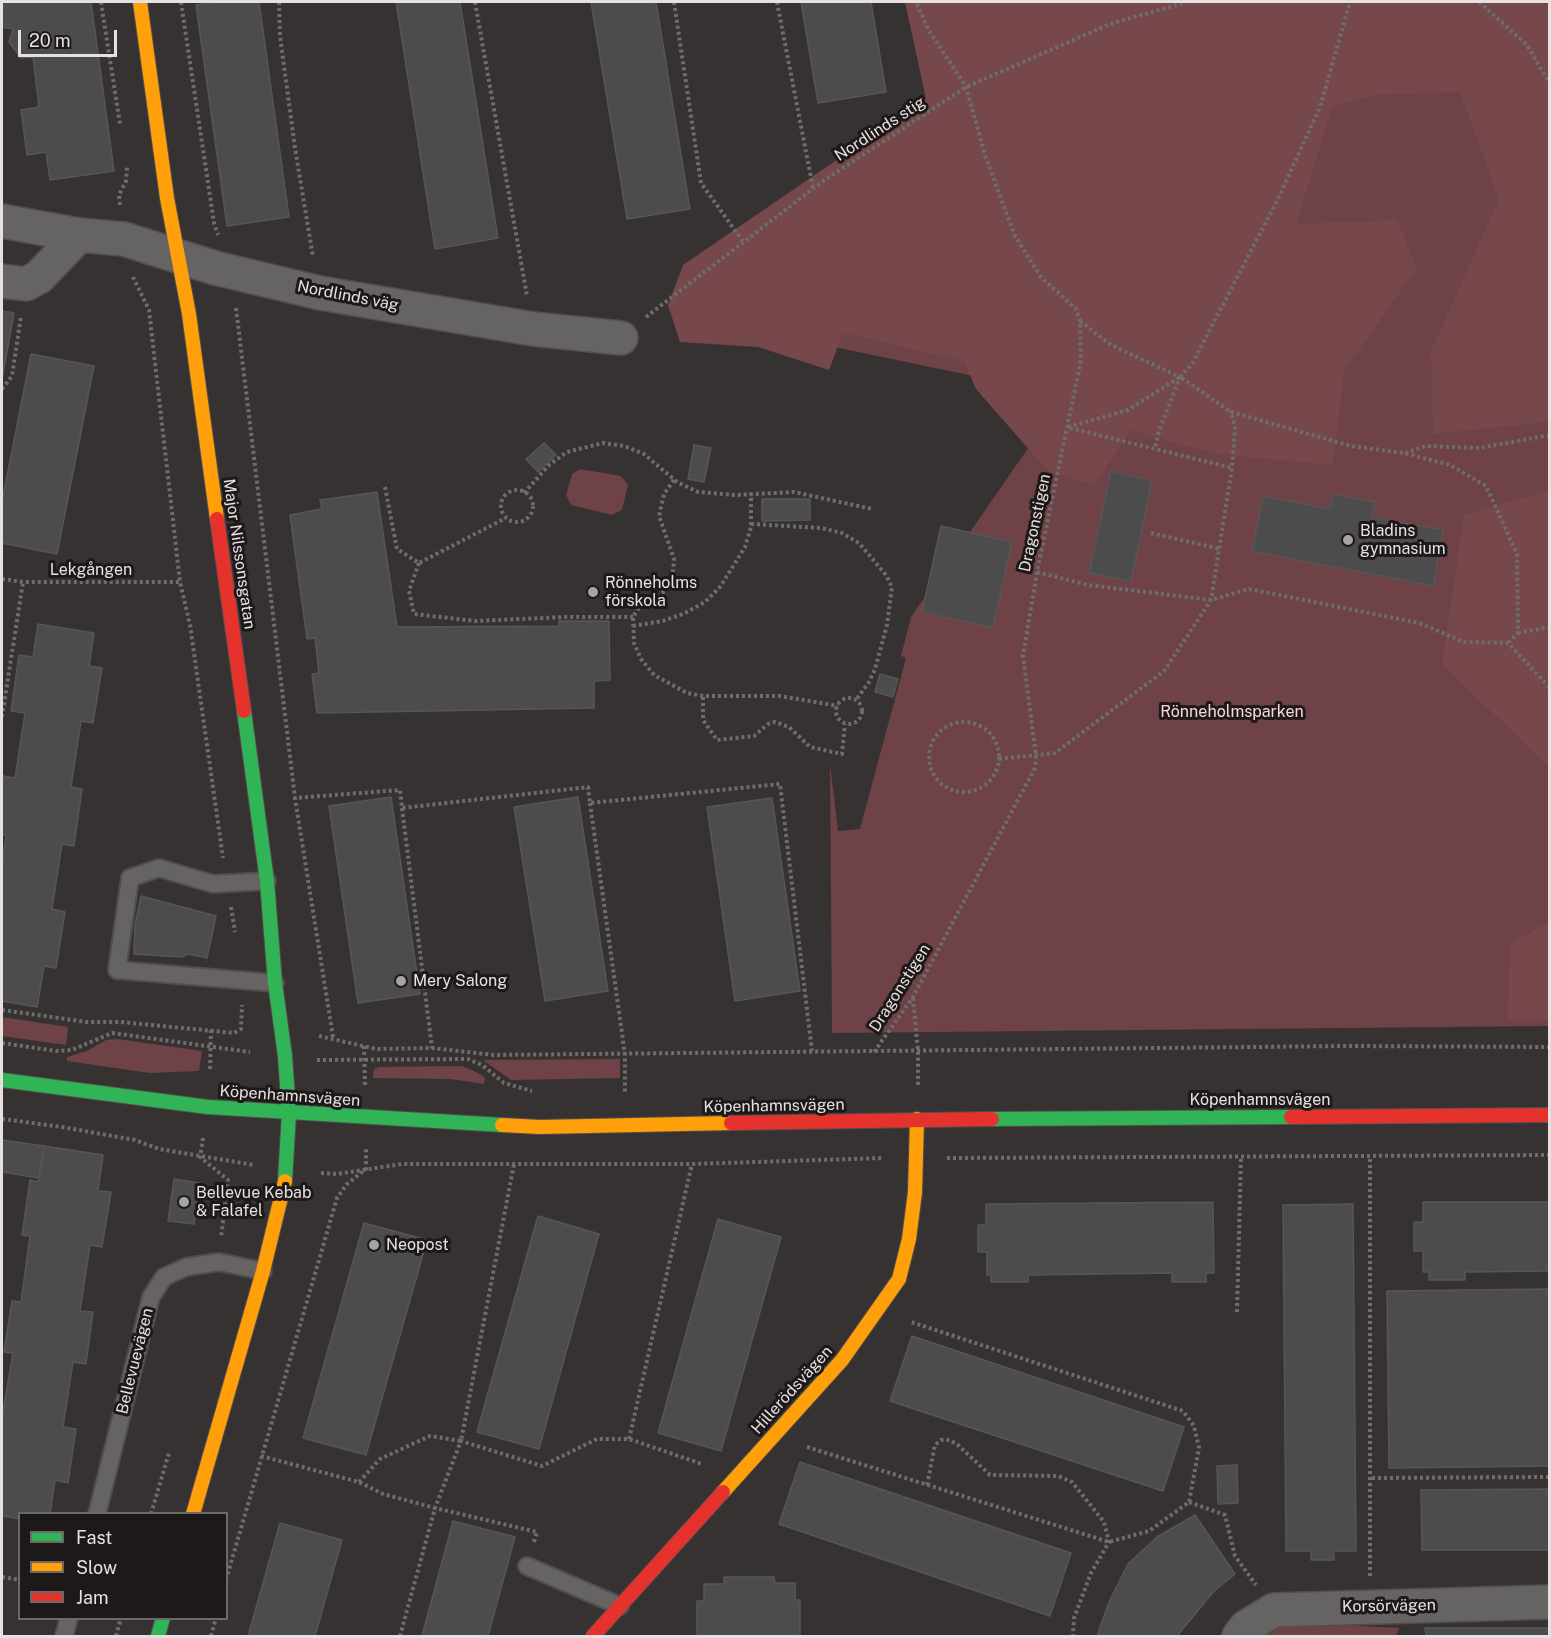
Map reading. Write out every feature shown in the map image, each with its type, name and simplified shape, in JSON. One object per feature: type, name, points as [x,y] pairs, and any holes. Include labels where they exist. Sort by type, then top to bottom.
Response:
[{"type":"street","name":"Major Nilssonsgatan","points":[[140,2],[167,198],[189,314],[267,881],[274,983],[285,1056],[289,1113]]},
{"type":"street","name":"Nordlinds väg","points":[[2,221],[80,235],[124,239],[231,271],[320,293],[532,329],[621,338]]},
{"type":"street","points":[[14,283],[39,277],[80,235]]},
{"type":"street","name":"Köpenhamnsvägen","points":[[2,1080],[208,1107],[540,1127],[916,1119],[1550,1115]]},
{"type":"street","points":[[194,1512],[263,1271],[288,1170],[289,1113]]},
{"type":"street","name":"Hillerödsvägen","points":[[593,1636],[842,1360],[879,1311],[898,1279],[909,1239],[915,1192],[916,1119]]},
{"type":"street","name":"Korsörvägen","points":[[1239,1636],[1246,1627],[1274,1610],[1550,1602]]},
{"type":"street","points":[[158,1636],[162,1620]]},
{"type":"lane","points":[[267,881],[213,884],[159,868],[130,878],[117,970],[274,983]]},
{"type":"lane","name":"Bellevuevägen","points":[[98,1512],[151,1298],[164,1276],[186,1267],[219,1262],[263,1271]]},
{"type":"lane","points":[[527,1566],[620,1606]]},
{"type":"lane","points":[[64,1636],[68,1620]]},
{"type":"path","points":[[101,2],[121,129]]},
{"type":"path","points":[[181,2],[214,222],[218,235],[224,242],[231,271],[295,798],[333,1037]]},
{"type":"path","points":[[279,2],[280,36],[295,148],[320,293]]},
{"type":"path","points":[[476,2],[532,329]]},
{"type":"path","points":[[674,2],[701,183],[744,243]]},
{"type":"path","points":[[777,2],[813,188]]},
{"type":"path","points":[[916,2],[928,29],[966,87],[985,155],[1015,236],[1041,278],[1076,309],[1080,320],[1111,345],[1180,377],[1231,412],[1351,446],[1404,453],[1450,465],[1486,486],[1516,554],[1518,633]]},
{"type":"path","name":"Nordlinds stig","points":[[621,338],[688,282],[744,243],[813,188],[966,87],[1110,24],[1187,2]]},
{"type":"path","points":[[1068,428],[1128,410],[1180,377],[1192,364],[1277,201],[1320,106],[1350,2]]},
{"type":"path","points":[[1479,2],[1527,45],[1550,84]]},
{"type":"path","points":[[2,1010],[87,1022],[122,1022],[234,1033],[241,1029],[243,980],[190,625],[180,582],[149,310],[132,276],[124,239],[119,195],[126,181],[127,164]]},
{"type":"path","points":[[2,389],[12,376],[14,283]]},
{"type":"path","name":"Dragonstigen","points":[[873,1052],[912,997],[1029,784],[1036,756],[1023,656],[1037,572],[1081,360],[1080,320]]},
{"type":"path","points":[[1155,448],[1159,431],[1180,377]]},
{"type":"path","points":[[999,759],[1055,753],[1164,671],[1211,600],[1232,468],[1235,428],[1231,412]]},
{"type":"path","points":[[1068,428],[1232,468]]},
{"type":"path","points":[[1404,453],[1426,446],[1479,448],[1550,435]]},
{"type":"path","points":[[524,493],[549,465],[567,452],[603,443],[624,446],[644,454],[674,480],[698,492],[794,492],[872,509]]},
{"type":"path","points":[[674,480],[664,494],[659,516],[674,559],[670,584],[663,592],[638,609],[633,617],[634,644],[641,659],[654,675],[687,693],[703,696],[780,696],[837,706]]},
{"type":"path","points":[[385,487],[398,549],[419,563]]},
{"type":"path","points":[[506,518],[501,509],[502,500],[514,491],[524,493],[531,501],[529,515],[521,521],[506,518],[419,563],[409,591],[414,614],[475,621],[566,616],[633,617]]},
{"type":"path","points":[[633,626],[663,621],[705,602],[720,587],[745,547],[751,524],[751,493]]},
{"type":"path","points":[[751,524],[821,528],[843,533],[859,543],[886,575],[892,587],[887,625],[872,676],[856,700]]},
{"type":"path","points":[[1151,533],[1220,549]]},
{"type":"path","points":[[1037,572],[1088,585],[1211,600],[1249,588],[1419,623],[1464,642],[1508,644],[1550,688]]},
{"type":"path","name":"Lekgången","points":[[2,579],[23,582],[180,582]]},
{"type":"path","points":[[2,717],[23,582]]},
{"type":"path","points":[[1508,644],[1518,633],[1550,627]]},
{"type":"path","points":[[703,696],[703,720],[717,740],[754,736],[768,724],[775,722],[789,727],[810,747],[842,754],[845,724],[837,714],[837,706],[843,700],[856,700]]},
{"type":"path","points":[[845,724],[854,724],[860,718],[861,706],[856,700]]},
{"type":"path","points":[[963,722],[985,729],[993,737],[999,759],[990,780],[971,791],[959,791],[939,781],[929,760],[935,739],[942,730],[963,722]]},
{"type":"path","points":[[590,803],[780,784],[812,1051]]},
{"type":"path","points":[[402,808],[588,788],[625,1054],[625,1093]]},
{"type":"path","points":[[295,798],[400,790],[432,1048]]},
{"type":"path","points":[[912,997],[918,1052]]},
{"type":"path","points":[[210,1069],[211,1030]]},
{"type":"path","points":[[2,1043],[56,1051],[72,1050],[112,1033],[285,1056]]},
{"type":"path","points":[[319,1036],[333,1037],[376,1049],[432,1048],[494,1054],[918,1052],[1347,1046],[1550,1047]]},
{"type":"path","points":[[2,1119],[135,1140],[159,1149],[235,1162]]},
{"type":"path","points":[[201,1157],[204,1135]]},
{"type":"path","points":[[201,1157],[228,1180],[222,1236]]},
{"type":"path","points":[[1237,1312],[1241,1157]]},
{"type":"path","points":[[1370,1157],[1372,1478],[1370,1607]]},
{"type":"path","points":[[400,1636],[435,1508],[461,1442],[514,1164]]},
{"type":"path","points":[[629,1439],[692,1164]]},
{"type":"path","points":[[228,1573],[337,1198],[347,1184],[366,1169]]},
{"type":"path","points":[[773,1436],[1109,1542],[1149,1531],[1189,1502],[1199,1448],[1194,1425],[1183,1411],[879,1311]]},
{"type":"path","points":[[359,1482],[380,1459],[430,1437],[461,1442],[542,1466],[597,1439],[629,1439],[737,1476]]},
{"type":"path","points":[[927,1485],[935,1445],[941,1440],[950,1440],[990,1475],[1058,1476],[1072,1482],[1104,1522],[1109,1542],[1091,1573],[1074,1618],[1072,1636]]},
{"type":"path","points":[[152,1512],[169,1453]]},
{"type":"path","points":[[261,1456],[359,1482],[382,1494],[537,1532],[527,1566]]},
{"type":"path","points":[[1372,1478],[1550,1477]]},
{"type":"path","points":[[1189,1502],[1225,1515],[1235,1556],[1274,1610]]},
{"type":"path","points":[[2,1577],[18,1580]]},
{"type":"path","points":[[116,1636],[120,1620]]},
{"type":"path","points":[[211,1636],[215,1620]]},
{"type":"green space","name":"Rönneholmsparken","points":[[930,2],[1549,2],[1549,1026],[832,1033],[830,764],[838,831],[860,829],[906,658],[901,656],[911,617],[1065,395],[704,320],[948,99]]},
{"type":"green space","points":[[580,469],[621,476],[628,485],[622,510],[612,515],[571,505],[566,495],[572,474]]},
{"type":"green space","points":[[2,1017],[68,1027],[66,1045],[2,1036]]},
{"type":"green space","points":[[117,1039],[202,1051],[199,1071],[150,1073],[67,1061],[67,1057],[87,1051],[106,1040]]},
{"type":"green space","points":[[620,1059],[620,1078],[511,1080],[483,1060]]},
{"type":"green space","points":[[462,1066],[485,1078],[484,1084],[450,1079],[373,1078],[374,1069],[379,1067]]},
{"type":"green space","points":[[1289,1622],[1399,1628],[1396,1636],[1260,1636]]},
{"type":"shaded area","points":[[905,2],[1549,2],[1549,422],[1433,434],[1431,351],[1499,199],[1460,92],[1381,94],[1333,106],[1296,224],[1397,220],[1417,268],[1344,371],[1333,465],[1216,454],[1130,430],[1095,486],[1047,470],[976,389],[964,361],[843,333],[829,370],[758,347],[680,342],[668,305],[683,265],[926,99]]},
{"type":"shaded area","points":[[1550,490],[1549,767],[1442,664],[1464,515]]},
{"type":"shaded area","points":[[1549,922],[1549,1021],[1508,1021],[1510,944]]},
{"type":"building","points":[[2,2],[91,2],[114,171],[50,180],[46,152],[27,155],[21,110],[39,107],[33,57],[21,58],[9,42],[13,29],[2,27]]},
{"type":"building","points":[[219,2],[259,2],[289,217],[227,226],[196,5]]},
{"type":"building","points":[[396,2],[460,2],[498,238],[435,249]]},
{"type":"building","points":[[591,2],[656,2],[690,209],[627,219]]},
{"type":"building","points":[[801,2],[871,2],[886,92],[818,103]]},
{"type":"building","points":[[2,311],[14,313],[2,379]]},
{"type":"building","points":[[31,354],[94,366],[57,554],[2,543],[2,502]]},
{"type":"building","points":[[544,443],[556,455],[538,472],[526,459]]},
{"type":"building","points":[[694,445],[711,448],[704,482],[688,479]]},
{"type":"building","points":[[1111,471],[1152,481],[1131,581],[1089,573]]},
{"type":"building","name":"Rönneholms förskola","points":[[377,492],[397,627],[559,626],[559,621],[609,621],[610,680],[594,681],[594,708],[317,713],[312,674],[319,673],[315,638],[307,639],[290,515],[322,509],[320,500]]},
{"type":"building","name":"Bladins gymnasium","points":[[1333,494],[1375,502],[1372,517],[1443,530],[1433,586],[1252,551],[1263,496],[1330,509]]},
{"type":"building","points":[[762,499],[810,499],[810,520],[762,521]]},
{"type":"building","points":[[941,526],[1012,542],[993,628],[922,612]]},
{"type":"building","points":[[38,624],[94,633],[89,666],[102,668],[93,723],[81,721],[71,787],[82,789],[74,846],[62,844],[52,909],[65,912],[56,968],[44,966],[37,1007],[2,1001],[2,866],[6,836],[2,835],[2,787],[3,776],[15,778],[25,713],[11,711],[19,655],[33,657]]},
{"type":"building","points":[[880,674],[898,679],[893,697],[875,692]]},
{"type":"building","points":[[391,797],[420,994],[358,1003],[329,806]]},
{"type":"building","points":[[578,797],[608,991],[545,1001],[514,807]]},
{"type":"building","points":[[772,798],[800,991],[735,1001],[707,807]]},
{"type":"building","points":[[141,896],[216,916],[207,958],[188,954],[181,957],[134,954],[135,925]]},
{"type":"building","points":[[2,1140],[44,1146],[39,1178],[2,1172]]},
{"type":"building","points":[[44,1146],[103,1155],[98,1191],[111,1192],[102,1247],[90,1245],[80,1311],[93,1312],[86,1364],[73,1362],[63,1427],[76,1429],[68,1483],[55,1480],[50,1512],[18,1512],[18,1519],[2,1516],[2,1418],[13,1353],[4,1352],[12,1301],[21,1302],[30,1236],[22,1235],[30,1180],[38,1182]]},
{"type":"building","name":"Bellevue Kebab & Falafel","points":[[174,1179],[200,1183],[194,1224],[168,1221]]},
{"type":"building","points":[[1213,1202],[1214,1273],[1206,1273],[1206,1282],[1172,1282],[1172,1273],[1028,1275],[1028,1282],[991,1282],[991,1275],[987,1275],[987,1252],[978,1252],[978,1225],[986,1225],[986,1204]]},
{"type":"building","points":[[1423,1202],[1550,1202],[1550,1271],[1465,1272],[1465,1280],[1429,1280],[1429,1272],[1423,1272],[1423,1251],[1414,1251],[1414,1222],[1423,1222]]},
{"type":"building","points":[[1353,1204],[1356,1551],[1334,1551],[1334,1560],[1311,1560],[1311,1551],[1286,1551],[1283,1205]]},
{"type":"building","points":[[538,1216],[599,1234],[539,1449],[477,1432]]},
{"type":"building","points":[[718,1219],[781,1237],[721,1451],[658,1433]]},
{"type":"building","points":[[364,1223],[427,1240],[366,1455],[303,1438]]},
{"type":"building","points":[[1550,1289],[1550,1466],[1389,1468],[1387,1291]]},
{"type":"building","points":[[912,1336],[1184,1427],[1163,1491],[890,1401]]},
{"type":"building","points":[[800,1462],[1071,1553],[1050,1616],[779,1524]]},
{"type":"building","points":[[1237,1465],[1238,1503],[1218,1504],[1217,1466]]},
{"type":"building","points":[[1550,1489],[1550,1550],[1422,1550],[1421,1490]]},
{"type":"building","points":[[1195,1515],[1235,1574],[1214,1591],[1177,1636],[1097,1636],[1109,1602],[1128,1564],[1157,1537]]},
{"type":"building","points":[[453,1521],[515,1537],[488,1636],[422,1636]]},
{"type":"building","points":[[280,1523],[342,1540],[315,1636],[248,1636]]},
{"type":"building","points":[[724,1577],[774,1577],[775,1583],[795,1583],[795,1600],[800,1600],[800,1636],[697,1636],[697,1601],[704,1601],[704,1584],[724,1584]]},
{"type":"building","points":[[1425,1628],[1550,1628],[1550,1636],[1426,1636]]},
{"type":"traffic: fast","points":[[244,711],[267,881],[275,983],[285,1056],[289,1113],[285,1181]]},
{"type":"traffic: fast","points":[[2,1080],[208,1107],[502,1125]]},
{"type":"traffic: fast","points":[[992,1119],[1291,1117]]},
{"type":"traffic: fast","points":[[158,1636],[162,1620]]},
{"type":"traffic: slow","points":[[140,2],[167,198],[189,314],[217,519]]},
{"type":"traffic: slow","points":[[723,1492],[842,1360],[899,1279],[909,1239],[915,1192],[917,1119]]},
{"type":"traffic: slow","points":[[502,1125],[540,1127],[731,1123]]},
{"type":"traffic: slow","points":[[194,1512],[263,1271],[285,1181]]},
{"type":"traffic: jam","points":[[217,519],[244,711]]},
{"type":"traffic: jam","points":[[1291,1117],[1550,1115]]},
{"type":"traffic: jam","points":[[731,1123],[992,1119]]},
{"type":"traffic: jam","points":[[593,1636],[723,1492]]},
{"type":"place","name":"Bladins gymnasium","points":[[1348,540]]},
{"type":"place","name":"Rönneholms förskola","points":[[593,592]]},
{"type":"place","name":"Mery Salong","points":[[401,981]]},
{"type":"place","name":"Bellevue Kebab & Falafel","points":[[184,1202]]},
{"type":"place","name":"Neopost","points":[[374,1245]]}]
